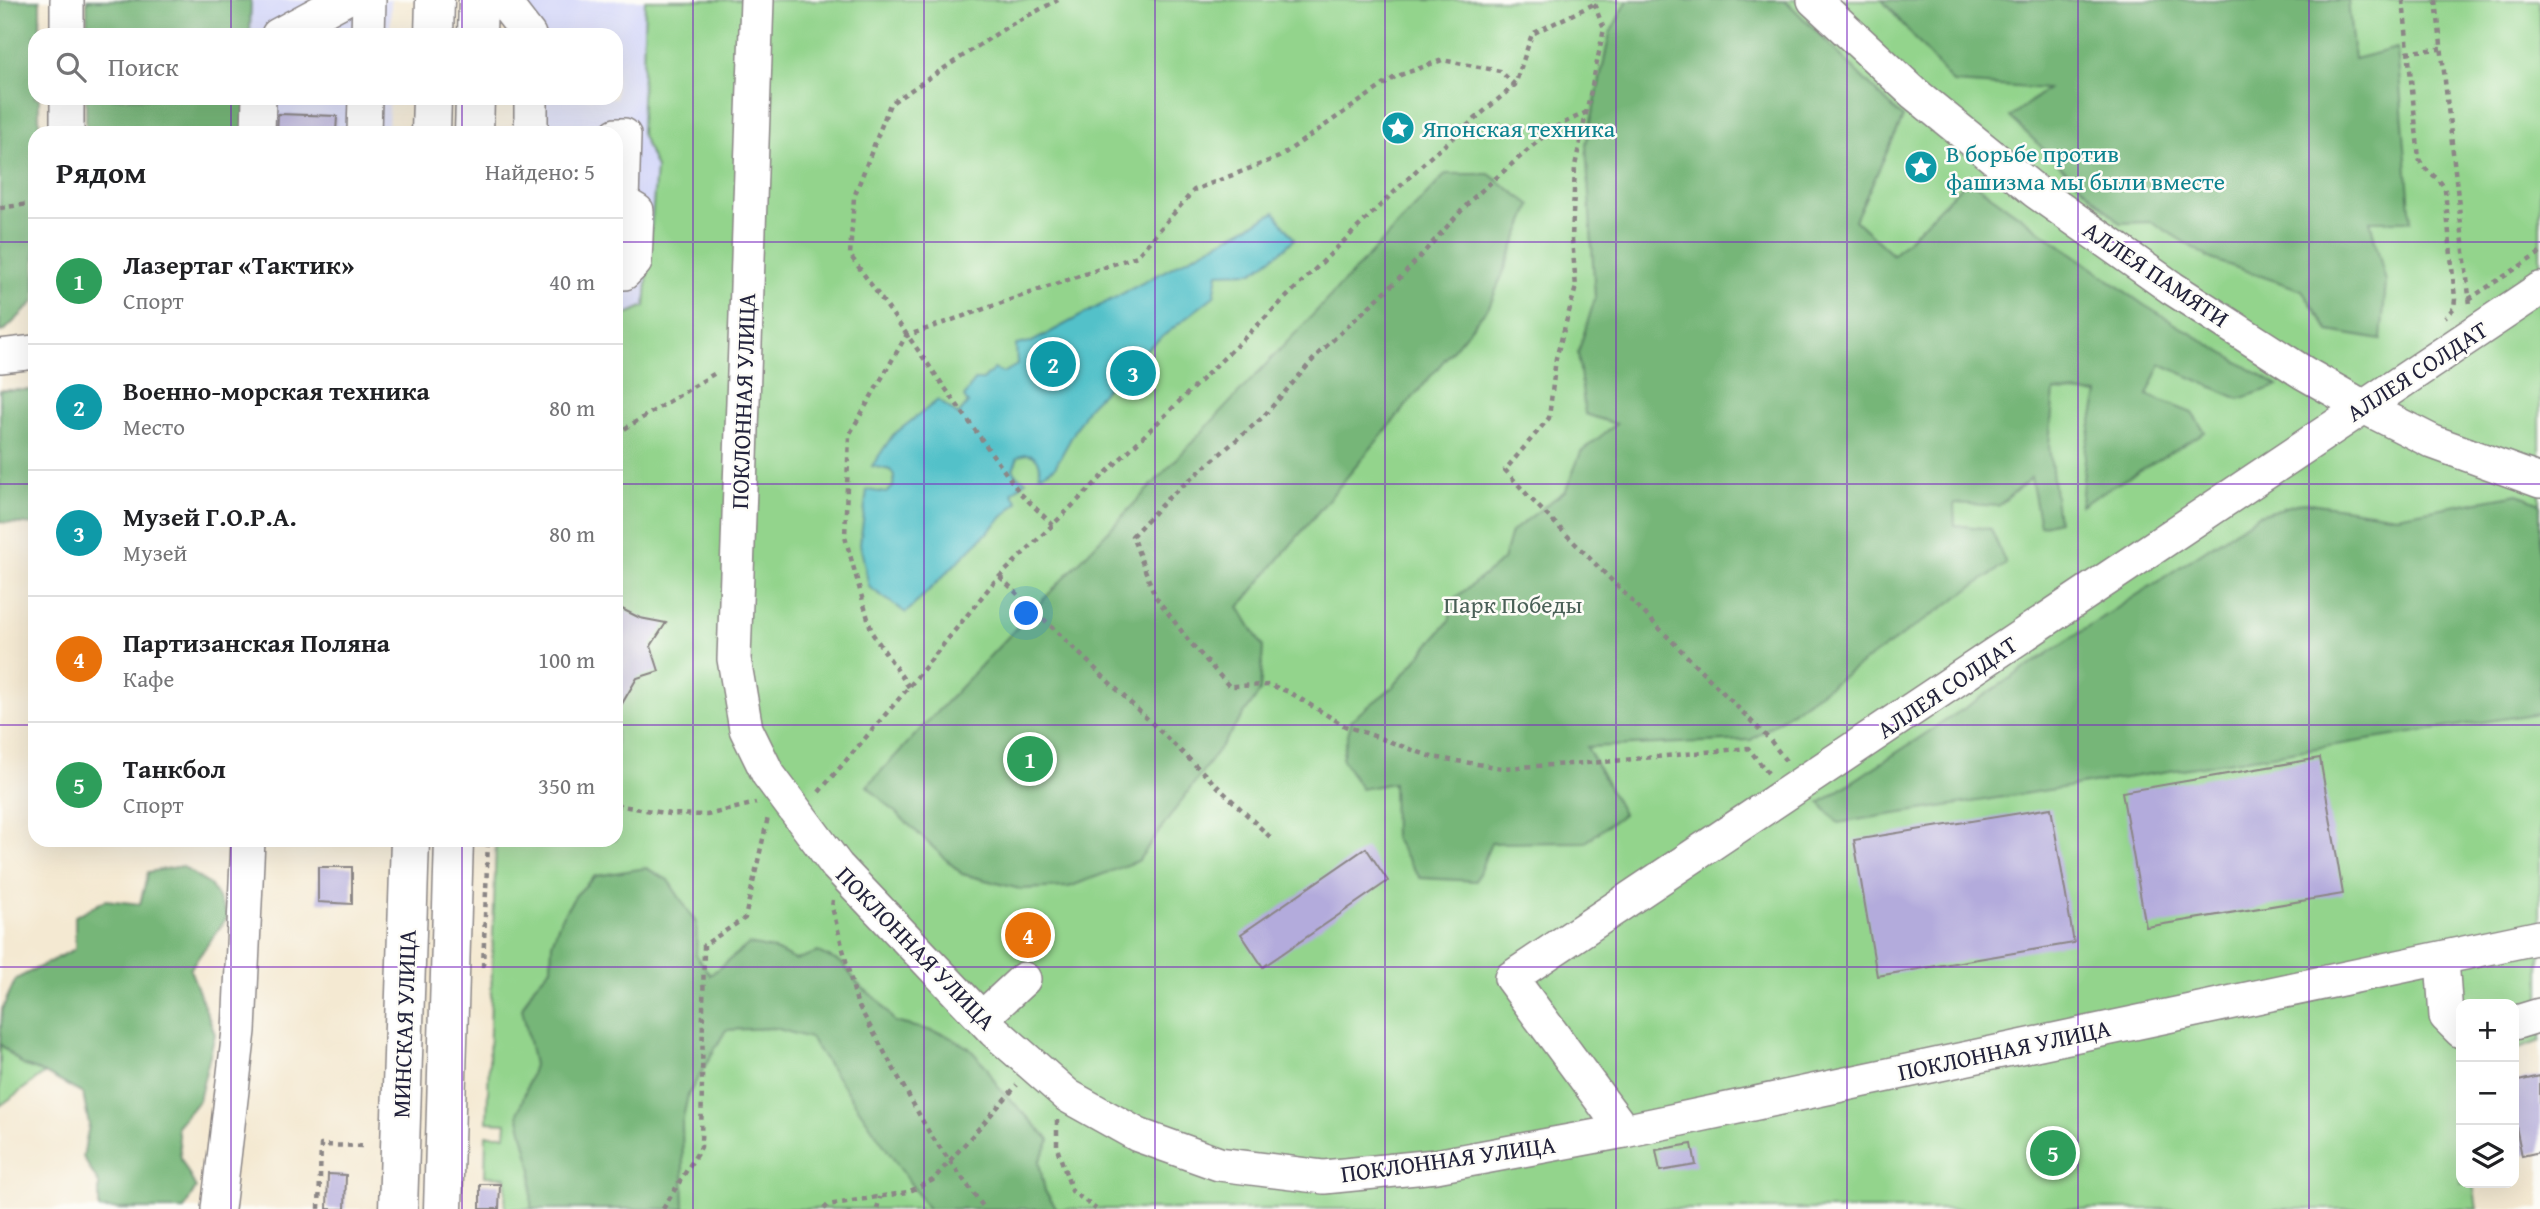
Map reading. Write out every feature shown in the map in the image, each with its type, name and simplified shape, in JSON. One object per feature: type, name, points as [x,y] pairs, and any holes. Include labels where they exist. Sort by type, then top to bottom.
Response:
[{"type":"main road","points":[[434,28],[435,0]]},
{"type":"main road","points":[[477,28],[478,0]]},
{"type":"main road","points":[[431,126],[432,105]]},
{"type":"main road","points":[[474,126],[475,105]]},
{"type":"main road","name":"МИНСКАЯ УЛИЦА","points":[[398,1209],[410,847]]},
{"type":"main road","name":"МИНСКАЯ УЛИЦА","points":[[443,1209],[454,847]]},
{"type":"street","points":[[67,0],[67,28]]},
{"type":"street","points":[[291,28],[343,0]]},
{"type":"street","points":[[368,28],[369,0]]},
{"type":"street","points":[[502,0],[524,28]]},
{"type":"street","name":"ПОКЛОННАЯ УЛИЦА","points":[[757,0],[734,646],[746,729],[768,774],[837,866],[982,1018],[1068,1096],[1138,1135],[1219,1164],[1324,1177],[1436,1166],[1624,1131],[2540,937]]},
{"type":"street","name":"АЛЛЕЯ ПАМЯТИ","points":[[1814,0],[1914,93],[2035,191],[2172,288],[2362,407],[2433,442],[2540,481]]},
{"type":"street","points":[[67,105],[67,126]]},
{"type":"street","points":[[258,126],[259,105]]},
{"type":"street","points":[[364,126],[365,105]]},
{"type":"street","points":[[531,105],[531,126]]},
{"type":"street","points":[[623,204],[637,211],[635,262],[623,273]]},
{"type":"street","name":"АЛЛЕЯ СОЛДАТ","points":[[1624,1131],[1511,978],[2540,289]]},
{"type":"street","points":[[0,356],[28,353]]},
{"type":"street","points":[[218,1209],[239,1031],[248,847]]},
{"type":"street","points":[[2442,959],[2446,1016],[2456,1026]]},
{"type":"street","points":[[982,1018],[1024,979]]},
{"type":"street","points":[[2519,1021],[2540,1015]]},
{"type":"path","points":[[1053,525],[1020,493],[850,255],[854,197],[890,104],[1010,25],[1058,0]]},
{"type":"path","points":[[2403,0],[2419,159],[2423,168],[2438,179],[2445,190],[2455,299],[2454,308],[2437,322]]},
{"type":"path","points":[[2436,0],[2473,334]]},
{"type":"path","points":[[819,792],[1000,577],[1428,159],[1515,85],[1532,34],[1594,2],[1604,29],[1575,166],[1572,239],[1576,287],[1556,358],[1549,418],[1505,470],[1770,740]]},
{"type":"path","points":[[2407,52],[2441,49]]},
{"type":"path","points":[[909,687],[872,633],[845,537],[849,435],[906,336],[1137,256],[1194,190],[1279,157],[1395,77],[1442,60],[1500,71],[1515,85]]},
{"type":"path","points":[[1587,112],[1553,128],[1472,199],[1404,274],[1319,354],[1262,418],[1166,500],[1132,536],[1155,596],[1189,641],[1229,686],[1270,685],[1289,692],[1345,726],[1432,757],[1502,768],[1603,762],[1748,748],[1786,796]]},
{"type":"path","points":[[0,208],[28,204]]},
{"type":"path","points":[[2469,299],[2540,253]]},
{"type":"path","points":[[623,430],[745,354]]},
{"type":"path","points":[[1000,577],[1270,837]]},
{"type":"path","points":[[623,806],[670,814],[707,815],[758,802]]},
{"type":"path","points":[[663,1209],[701,1147],[704,946],[744,918],[769,811]]},
{"type":"path","points":[[837,866],[832,907],[857,1003],[930,1134],[985,1209]]},
{"type":"path","points":[[1068,1096],[1056,1122],[1057,1148],[1072,1191],[1096,1209]]},
{"type":"path","points":[[824,1209],[828,1205],[908,1192],[933,1180],[994,1111]]},
{"type":"path","points":[[319,1209],[321,1145],[363,1146]]},
{"type":"path","points":[[877,1209],[880,1197]]},
{"type":"shaded area","points":[[251,0],[391,0],[390,28],[250,28]]},
{"type":"shaded area","points":[[521,0],[645,0],[641,133],[656,168],[645,306],[623,316],[623,126],[517,126],[518,105],[623,105],[623,28],[520,28]]},
{"type":"shaded area","points":[[247,105],[389,105],[388,126],[246,126]]},
{"type":"green space","points":[[0,0],[40,0],[40,28],[28,28],[28,105],[39,105],[39,126],[28,126],[28,308],[0,332]]},
{"type":"green space","points":[[87,0],[251,0],[250,28],[87,28]]},
{"type":"green space","name":"Парк Победы","points":[[645,0],[2540,0],[2540,1041],[2519,1049],[2519,999],[2456,999],[2456,1188],[2474,1188],[2477,1209],[505,1209],[506,1177],[485,1176],[486,1135],[505,1135],[506,1123],[487,1122],[496,847],[623,847],[623,316],[645,306],[656,168],[641,133]]},
{"type":"green space","points":[[1628,0],[1785,0],[1903,118],[1855,220],[1893,255],[1968,179],[2144,305],[2278,386],[2239,399],[2161,364],[2147,395],[2192,413],[2205,432],[2081,505],[2086,447],[2098,394],[2054,391],[2049,445],[2058,521],[2040,526],[2031,478],[1998,506],[1954,503],[1955,525],[1991,529],[2006,564],[1751,740],[1587,747],[1623,814],[1586,842],[1491,843],[1476,881],[1420,878],[1394,838],[1393,783],[1361,789],[1342,758],[1352,719],[1393,687],[1449,621],[1455,598],[1503,560],[1511,532],[1566,490],[1581,452],[1616,424],[1585,414],[1578,353],[1595,298],[1586,144],[1610,33]]},
{"type":"green space","points":[[1882,0],[2348,0],[2354,59],[2397,48],[2411,221],[2370,221],[2386,282],[2381,340],[2329,331],[2302,290],[2211,259],[2152,222],[2120,223],[2010,117],[2047,89],[1953,83]]},
{"type":"green space","points":[[86,105],[247,105],[246,126],[86,126]]},
{"type":"green space","points":[[1446,174],[1489,174],[1531,205],[1490,305],[1239,607],[1263,647],[1260,692],[1138,861],[1069,887],[1020,889],[962,874],[867,786]]},
{"type":"green space","points":[[0,390],[28,390],[28,524],[0,522]]},
{"type":"green space","points":[[2518,494],[2540,503],[2540,713],[1838,823],[1820,803],[2259,515],[2303,502],[2397,516]]},
{"type":"green space","points":[[182,866],[211,886],[228,916],[190,969],[215,1034],[199,1100],[177,1126],[181,1159],[196,1188],[184,1209],[99,1209],[99,1184],[83,1157],[89,1125],[83,1094],[45,1073],[23,1065],[0,1044],[2,1009],[16,979],[75,949],[75,916],[106,900],[140,904],[148,872]]},
{"type":"green space","points":[[646,868],[668,880],[697,924],[696,955],[710,975],[749,944],[773,949],[795,960],[818,952],[842,963],[858,984],[879,1001],[895,1022],[944,1034],[969,1048],[986,1066],[998,1087],[1050,1140],[1039,1162],[1045,1191],[1057,1209],[928,1209],[810,1038],[775,1028],[726,1030],[688,1095],[682,1123],[684,1209],[531,1209],[532,1170],[518,1114],[534,1065],[522,1008],[534,986],[551,968],[552,943],[561,918],[576,895],[595,876]]},
{"type":"green space","points":[[0,1044],[23,1065],[45,1073],[0,1106]]},
{"type":"water","points":[[1275,212],[1294,239],[1253,272],[1218,273],[1214,296],[1144,351],[1088,407],[1055,467],[1039,474],[1039,464],[1035,457],[1027,454],[1018,457],[1013,469],[1017,476],[1026,481],[1012,493],[1018,502],[906,613],[869,587],[860,544],[867,490],[886,493],[893,487],[894,475],[890,470],[872,466],[893,435],[938,400],[958,415],[968,403],[964,397],[974,380],[983,380],[994,369],[1003,373],[1017,365],[1016,345],[1032,342]]},
{"type":"building","points":[[278,114],[337,116],[336,126],[277,126]]},
{"type":"building","points":[[623,610],[640,618],[666,623],[651,646],[659,671],[637,678],[623,702]]},
{"type":"building","points":[[2320,758],[2343,894],[2146,927],[2122,792]]},
{"type":"building","points":[[2051,808],[2074,943],[1877,976],[1854,840]]},
{"type":"building","points":[[1366,848],[1388,881],[1263,967],[1241,934]]},
{"type":"building","points":[[318,867],[352,867],[352,904],[318,902]]},
{"type":"building","points":[[2540,1076],[2540,1152],[2522,1156],[2519,1141],[2519,1081]]},
{"type":"building","points":[[1692,1144],[1696,1165],[1660,1171],[1656,1150]]},
{"type":"building","points":[[328,1174],[346,1175],[345,1209],[327,1209]]},
{"type":"building","points":[[480,1184],[500,1184],[499,1209],[480,1209]]},
{"type":"place","name":"Японская техника","points":[[1398,128]]},
{"type":"place","name":"В борьбе против фашизма мы были вместе","points":[[1921,167]]},
{"type":"place","name":"Военно-морская техника","points":[[1053,364]]},
{"type":"place","name":"Музей Г.О.Р.А.","points":[[1133,373]]},
{"type":"place","name":"Лазертаг «Тактик»","points":[[1030,759]]},
{"type":"place","name":"Партизанская Поляна","points":[[1028,935]]},
{"type":"place","name":"Танкбол","points":[[2053,1153]]}]
